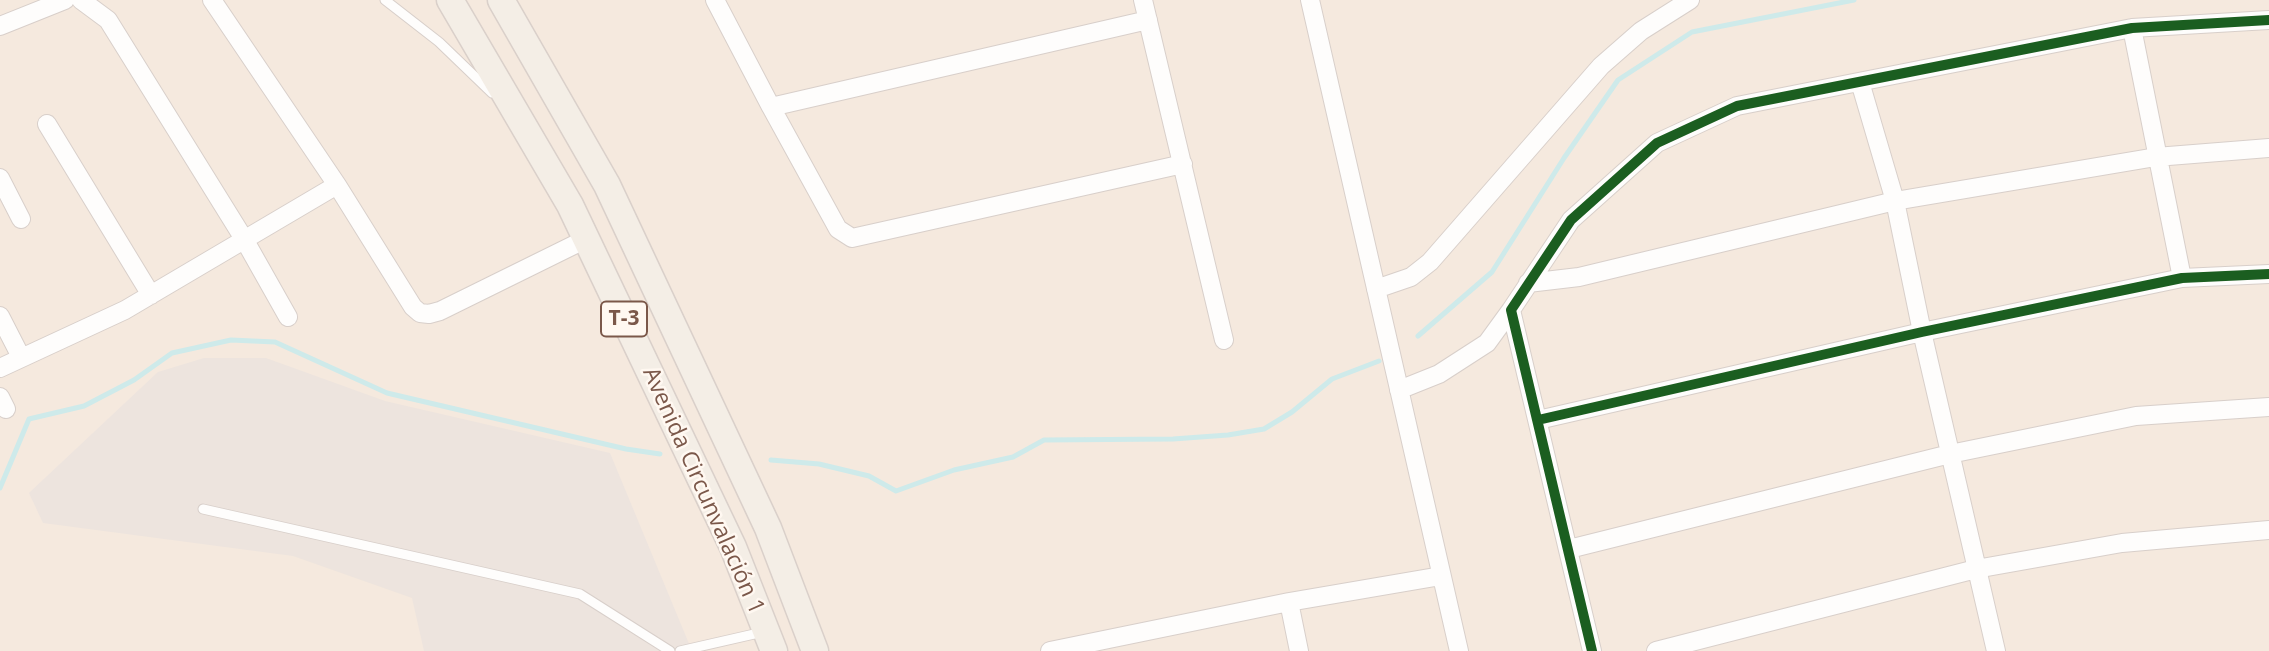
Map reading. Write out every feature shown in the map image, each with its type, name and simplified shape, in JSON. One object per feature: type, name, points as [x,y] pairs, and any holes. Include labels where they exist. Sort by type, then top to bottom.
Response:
[{"type":"main road","name":"Avenida Circunvalación 1","points":[[450,0],[570,205],[733,547],[770,641]]},
{"type":"main road","name":"Avenida Circunvalación 1","points":[[501,0],[607,185],[768,528],[815,651]]},
{"type":"street","points":[[0,26],[65,0]]},
{"type":"street","points":[[81,0],[108,20],[288,317]]},
{"type":"street","points":[[212,0],[337,185],[413,307],[420,313],[440,311],[586,239]]},
{"type":"street","points":[[715,0],[833,222],[838,229],[852,238],[1183,164]]},
{"type":"street","points":[[1143,0],[1224,340]]},
{"type":"street","points":[[1310,0],[1459,651]]},
{"type":"street","points":[[1376,289],[1411,277],[1430,262],[1601,66],[1641,31],[1690,0]]},
{"type":"street","points":[[771,107],[1148,20]]},
{"type":"street","points":[[1399,390],[1439,374],[1487,343],[1571,220],[1657,143],[1737,106],[2132,28],[2269,20]]},
{"type":"street","points":[[2132,28],[2182,278]]},
{"type":"street","points":[[1860,82],[1895,201],[1922,332],[1996,651]]},
{"type":"street","points":[[47,124],[151,295]]},
{"type":"street","points":[[1528,283],[1579,277],[1895,201],[2156,158],[2269,148]]},
{"type":"street","points":[[0,178],[21,219]]},
{"type":"street","points":[[0,368],[125,310],[337,185]]},
{"type":"street","points":[[1538,420],[1922,332],[2182,278],[2269,274]]},
{"type":"street","points":[[1511,310],[1592,651]]},
{"type":"street","points":[[0,316],[21,357]]},
{"type":"street","points":[[1569,549],[1950,454],[2136,416],[2269,407]]},
{"type":"street","points":[[1656,651],[1976,569],[2122,543],[2269,530]]},
{"type":"street","points":[[1050,651],[1289,602],[1441,576]]},
{"type":"street","points":[[1289,602],[1299,651]]},
{"type":"lane","points":[[385,0],[439,42],[520,119]]},
{"type":"lane","points":[[202,509],[580,594],[670,651]]},
{"type":"lane","points":[[680,651],[770,641]]},
{"type":"shaded area","points":[[0,0],[2269,0],[2269,651],[0,651]]},
{"type":"shaded area","points":[[204,358],[266,358],[385,401],[610,453],[692,651],[424,651],[412,598],[293,556],[43,523],[29,493],[158,372]]},
{"type":"waterway","points":[[1418,336],[1492,272],[1564,158],[1618,80],[1692,32],[1854,0]]},
{"type":"waterway","points":[[0,488],[29,419],[84,406],[134,380],[172,353],[231,340],[275,342],[387,393],[626,449],[660,454]]},
{"type":"waterway","points":[[771,460],[819,464],[869,476],[896,491],[954,470],[1013,457],[1044,440],[1173,439],[1264,429],[1292,412],[1332,379],[1379,361]]},
{"type":"cycle path","points":[[1592,651],[1511,310],[1571,220],[1657,143],[1737,106],[2132,28],[2269,20]]},
{"type":"cycle path","points":[[1538,420],[1922,332],[2182,278],[2269,274]]}]
